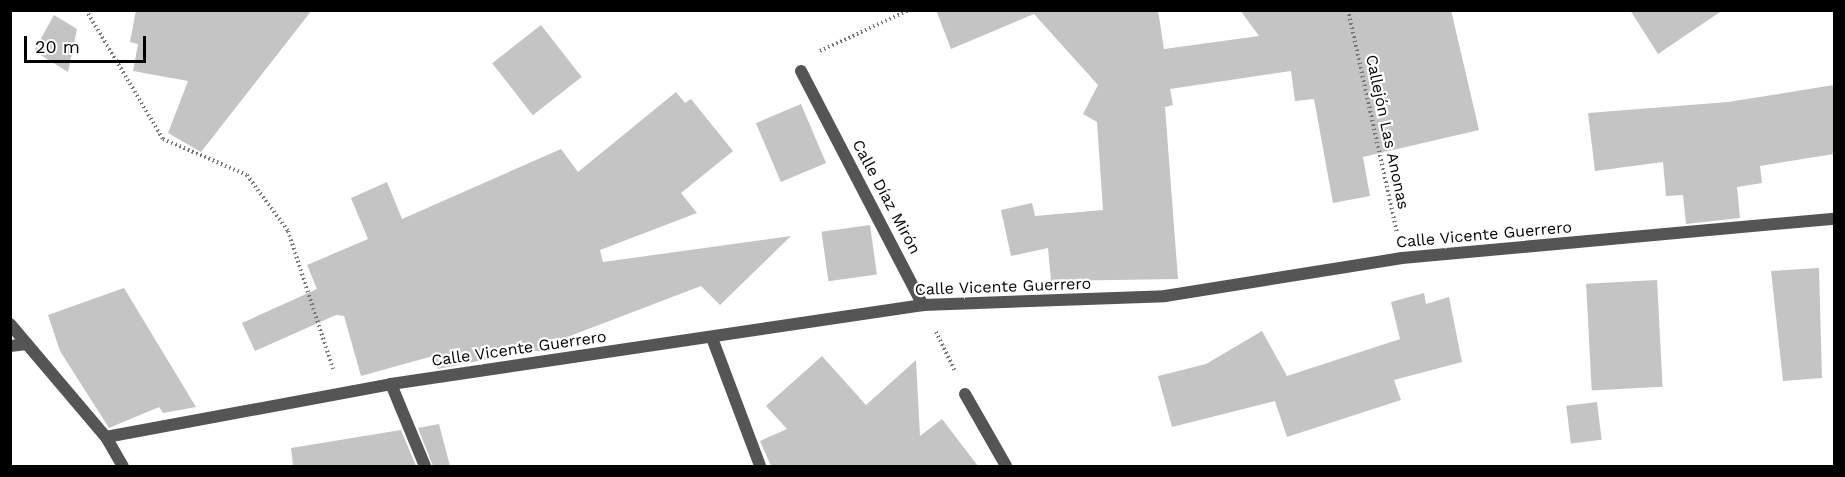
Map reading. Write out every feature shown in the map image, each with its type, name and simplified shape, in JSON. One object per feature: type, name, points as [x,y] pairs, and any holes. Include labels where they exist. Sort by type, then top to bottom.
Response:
[{"type":"street","name":"Calle Díaz Mirón","points":[[801,71],[923,305]]},
{"type":"street","name":"Calle Vicente Guerrero","points":[[106,437],[342,395],[391,384],[923,305],[1165,296],[1402,258],[1834,219]]},
{"type":"street","points":[[10,324],[106,437],[123,466]]},
{"type":"street","points":[[712,338],[760,466]]},
{"type":"street","points":[[10,346],[27,344]]},
{"type":"street","points":[[391,384],[425,466]]},
{"type":"street","points":[[965,393],[1006,466]]},
{"type":"path","points":[[86,10],[163,139],[247,175],[288,231],[342,395]]},
{"type":"path","points":[[801,71],[812,54],[909,10]]},
{"type":"path","name":"Callejón Las Anonas","points":[[1348,10],[1402,258]]},
{"type":"path","points":[[923,305],[965,393]]},
{"type":"building","points":[[136,10],[312,10],[201,152],[168,133],[188,81],[133,71],[138,44],[130,42]]},
{"type":"building","points":[[936,10],[1158,10],[1164,49],[1259,36],[1240,10],[1451,10],[1479,130],[1363,157],[1370,196],[1333,203],[1314,99],[1295,101],[1291,71],[1170,89],[1173,105],[1165,107],[1178,279],[1051,281],[1048,248],[1011,256],[1001,210],[1032,203],[1035,216],[1103,210],[1097,122],[1083,114],[1098,85],[1034,14],[951,49]]},
{"type":"building","points":[[1630,10],[1723,10],[1658,54]]},
{"type":"building","points":[[54,15],[77,29],[68,72],[34,51]]},
{"type":"building","points":[[541,25],[582,77],[533,115],[492,63]]},
{"type":"building","points":[[1834,85],[1834,154],[1760,166],[1762,183],[1737,187],[1740,218],[1686,224],[1683,195],[1666,196],[1663,162],[1595,171],[1588,113],[1728,102]]},
{"type":"building","points":[[676,92],[685,103],[691,99],[733,151],[681,193],[697,213],[600,250],[603,262],[791,236],[720,305],[701,286],[570,336],[573,346],[556,351],[528,351],[438,369],[433,356],[361,376],[344,316],[336,315],[255,351],[242,323],[317,289],[307,265],[368,239],[351,198],[387,182],[402,219],[561,149],[578,172]]},
{"type":"building","points":[[801,104],[826,163],[781,182],[756,123]]},
{"type":"building","points":[[870,225],[877,275],[828,281],[821,232]]},
{"type":"building","points":[[1819,268],[1822,378],[1783,381],[1771,271]]},
{"type":"building","points":[[1657,280],[1663,387],[1592,391],[1586,284]]},
{"type":"building","points":[[124,288],[196,407],[163,413],[159,407],[109,428],[60,351],[48,315]]},
{"type":"building","points":[[1424,293],[1426,304],[1449,297],[1462,362],[1394,380],[1401,400],[1287,437],[1275,401],[1172,427],[1158,376],[1206,364],[1262,331],[1287,376],[1400,339],[1391,302]]},
{"type":"building","points":[[822,356],[866,405],[916,360],[920,436],[942,419],[978,466],[771,466],[760,441],[787,429],[766,406]]},
{"type":"building","points":[[1597,402],[1602,440],[1571,443],[1566,406]]},
{"type":"building","points":[[439,424],[450,466],[433,466],[418,428]]},
{"type":"building","points":[[401,430],[416,466],[293,466],[291,448]]}]
